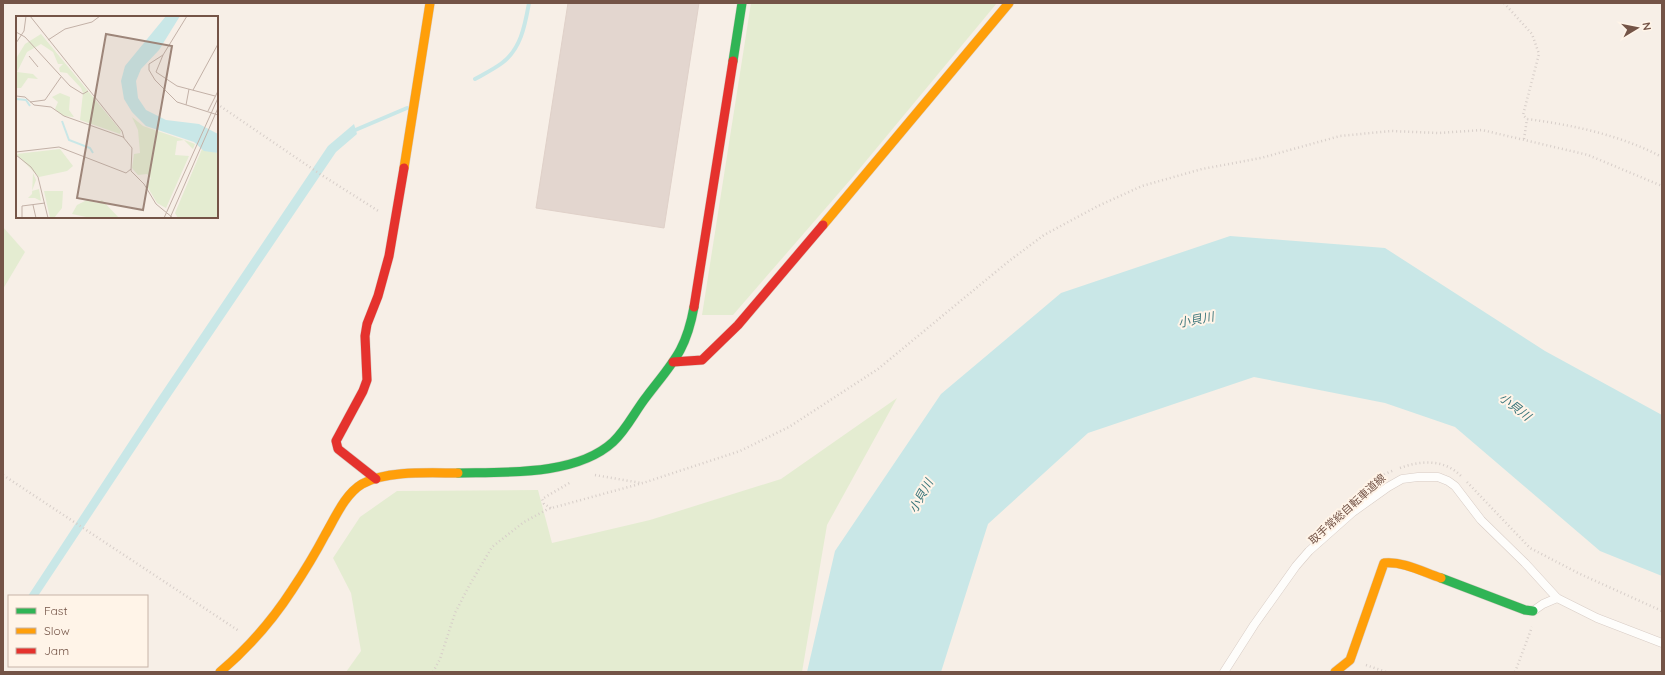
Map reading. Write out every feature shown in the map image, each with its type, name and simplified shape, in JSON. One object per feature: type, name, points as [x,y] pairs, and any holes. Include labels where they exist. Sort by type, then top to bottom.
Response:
[{"type":"street","points":[[376,479],[338,449],[336,441],[363,391],[366,380],[365,336],[367,324],[378,296],[389,256],[396,222],[430,3]]},
{"type":"street","points":[[220,672],[253,640],[298,581],[348,498],[357,487],[365,482],[392,475],[433,472],[522,472],[566,465],[589,459],[607,447],[625,430],[684,344],[692,315],[742,3]]},
{"type":"street","points":[[673,362],[702,360],[738,324],[829,220],[1009,3]]},
{"type":"street","points":[[1335,672],[1350,660],[1384,564],[1392,562],[1414,568],[1525,610],[1533,611]]},
{"type":"lane","points":[[1224,672],[1254,625],[1296,566],[1309,551],[1352,512],[1388,487],[1402,480],[1418,477],[1438,477],[1455,486],[1481,520],[1558,598],[1597,618],[1662,643]]},
{"type":"lane","points":[[1533,611],[1543,604],[1558,598]]},
{"type":"path","points":[[1504,3],[1532,34],[1539,54],[1523,115],[1527,119],[1563,124],[1639,145],[1662,157]]},
{"type":"path","points":[[218,105],[320,174],[396,222]]},
{"type":"path","points":[[1524,139],[1527,119]]},
{"type":"path","points":[[433,672],[440,659],[455,613],[468,586],[492,547],[524,522],[550,508],[643,483],[740,451],[789,427],[878,369],[1009,261],[1044,235],[1098,206],[1142,186],[1202,168],[1261,158],[1340,136],[1391,131],[1440,133],[1482,130],[1588,155],[1662,186]]},
{"type":"path","name":"取手常総自転車道線","points":[[1365,490],[1385,474],[1402,467],[1414,464],[1440,463],[1450,467],[1459,474],[1530,548],[1580,574],[1662,611]]},
{"type":"path","points":[[590,474],[643,483]]},
{"type":"path","points":[[3,475],[82,529],[253,640]]},
{"type":"path","points":[[550,508],[544,504],[542,499],[574,480]]},
{"type":"path","points":[[1515,672],[1534,620],[1533,611]]},
{"type":"path","points":[[1350,660],[1386,672]]},
{"type":"green space","points":[[751,3],[997,3],[851,179],[733,315],[702,315]]},
{"type":"green space","points":[[3,227],[25,252],[3,289]]},
{"type":"green space","points":[[897,398],[827,525],[802,672],[346,672],[361,651],[351,593],[333,558],[360,517],[397,491],[538,490],[552,543],[650,520],[781,479]]},
{"type":"water","points":[[354,124],[357,134],[336,152],[164,406],[39,595],[29,595],[156,401],[328,146]]},
{"type":"water","name":"小貝川","points":[[1230,236],[1385,248],[1545,351],[1662,415],[1662,576],[1600,551],[1455,427],[1385,403],[1254,377],[1088,433],[988,524],[941,672],[807,672],[835,551],[941,394],[1061,293]]},
{"type":"building","points":[[568,3],[699,3],[664,228],[536,208]]},
{"type":"waterway","points":[[475,79],[502,63],[514,51],[524,28],[529,3]]},
{"type":"waterway","points":[[353,131],[407,108]]},
{"type":"traffic: fast","points":[[733,61],[742,3]]},
{"type":"traffic: fast","points":[[458,473],[497,473],[539,470],[580,461],[598,453],[613,442],[623,431],[677,355],[687,335],[694,307]]},
{"type":"traffic: fast","points":[[1441,578],[1525,610],[1533,611]]},
{"type":"traffic: slow","points":[[404,168],[430,3]]},
{"type":"traffic: slow","points":[[823,225],[1009,3]]},
{"type":"traffic: slow","points":[[220,672],[250,644],[276,613],[305,570],[345,500],[356,488],[372,480],[396,474],[458,473]]},
{"type":"traffic: slow","points":[[1335,672],[1350,660],[1384,563],[1406,565],[1441,578]]},
{"type":"traffic: jam","points":[[694,307],[733,61]]},
{"type":"traffic: jam","points":[[376,479],[338,449],[336,441],[363,391],[367,380],[365,336],[367,324],[378,296],[389,256],[404,168]]},
{"type":"traffic: jam","points":[[673,362],[702,360],[738,325],[823,225]]}]
